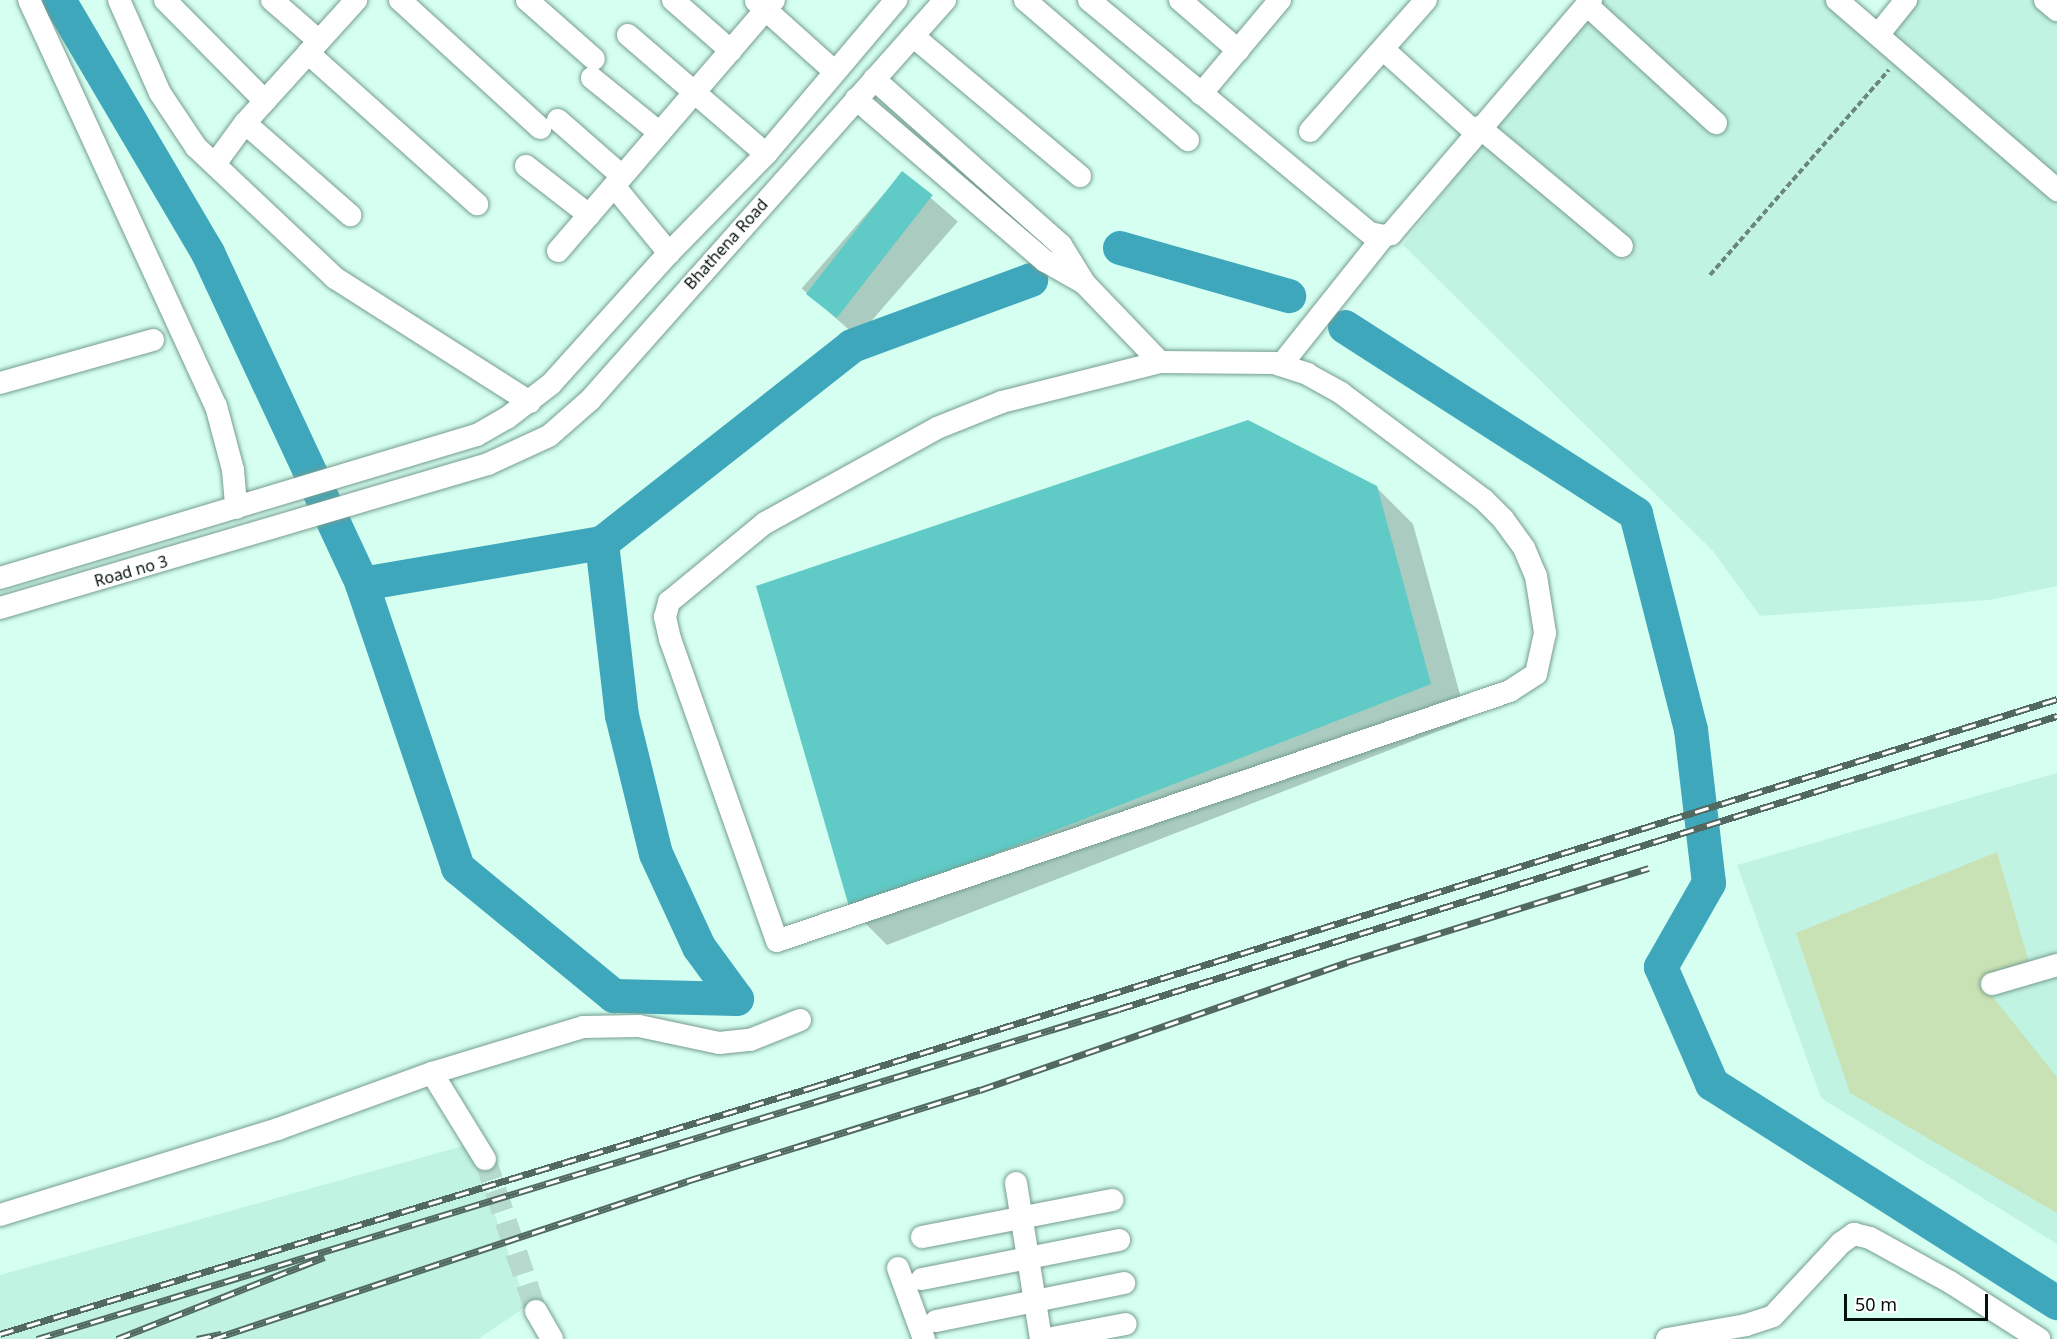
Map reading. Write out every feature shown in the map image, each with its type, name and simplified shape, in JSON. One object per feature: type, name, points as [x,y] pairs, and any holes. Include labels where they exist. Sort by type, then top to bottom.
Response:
[{"type":"street","points":[[29,0],[216,406],[245,506]]},
{"type":"street","points":[[119,0],[174,118],[215,164],[342,283],[530,402]]},
{"type":"street","points":[[165,0],[265,100]]},
{"type":"street","points":[[272,0],[314,47],[477,204]]},
{"type":"street","points":[[215,164],[244,123],[356,0]]},
{"type":"street","points":[[400,0],[618,182],[669,253]]},
{"type":"street","points":[[527,0],[660,133]]},
{"type":"street","points":[[673,0],[730,51]]},
{"type":"street","name":"Bhathena Road","points":[[477,435],[530,402],[551,384],[669,253],[766,153],[896,0]]},
{"type":"street","name":"Bhathena Road","points":[[263,533],[488,464],[549,436],[569,420],[945,0]]},
{"type":"street","points":[[1025,0],[1188,140]]},
{"type":"street","points":[[1089,0],[1370,233],[1384,236],[1390,234],[1477,129],[1589,2],[1716,123]]},
{"type":"street","points":[[1180,0],[1238,50]]},
{"type":"street","points":[[1201,94],[1280,0]]},
{"type":"street","points":[[1310,131],[1426,0]]},
{"type":"street","points":[[1837,0],[2057,190]]},
{"type":"street","points":[[1878,35],[1906,0]]},
{"type":"street","points":[[2046,0],[2057,10]]},
{"type":"street","points":[[558,251],[730,51],[765,3],[834,71]]},
{"type":"street","points":[[628,35],[693,94],[766,153]]},
{"type":"street","points":[[913,36],[1080,176]]},
{"type":"street","points":[[1383,49],[1477,129],[1622,246]]},
{"type":"street","points":[[874,79],[1061,245],[1085,285],[1160,362]]},
{"type":"street","points":[[856,99],[1045,261],[1085,285]]},
{"type":"street","points":[[244,123],[350,215]]},
{"type":"street","points":[[526,166],[589,215]]},
{"type":"street","points":[[1281,365],[1384,236]]},
{"type":"street","points":[[0,383],[153,340]]},
{"type":"street","points":[[1241,361],[1281,365],[1306,374],[1341,393],[1503,519],[1524,548],[1536,576],[1542,606],[1544,648],[1536,674],[1510,691],[777,941],[670,639],[665,617],[669,602],[765,524],[938,428],[1002,402],[1160,362],[1241,361]]},
{"type":"street","name":"Road no 3","points":[[0,579],[477,435]]},
{"type":"street","name":"Road no 3","points":[[0,608],[263,533]]},
{"type":"street","points":[[1992,984],[2057,965]]},
{"type":"street","points":[[0,1215],[278,1129],[432,1073],[583,1027],[639,1026],[719,1043],[750,1040],[800,1020]]},
{"type":"street","points":[[432,1073],[485,1159]]},
{"type":"street","points":[[1016,1183],[1041,1339]]},
{"type":"street","points":[[922,1237],[1112,1200]]},
{"type":"street","points":[[1667,1339],[1746,1326],[1773,1316],[1846,1238],[1854,1234],[1870,1238],[1950,1282],[2039,1339]]},
{"type":"street","points":[[922,1280],[1119,1240]]},
{"type":"street","points":[[898,1268],[930,1330],[1035,1300],[1124,1283]]},
{"type":"street","points":[[536,1311],[552,1339]]},
{"type":"street","points":[[1047,1339],[1126,1324]]},
{"type":"path","points":[[1710,275],[1901,56]]},
{"type":"shaded area","points":[[1591,0],[1827,0],[1873,31],[1900,0],[2057,0],[2057,586],[1989,600],[1760,616],[1713,551],[1403,245]]},
{"type":"shaded area","points":[[2057,773],[2057,1244],[1821,1098],[1737,865]]},
{"type":"shaded area","points":[[1997,852],[2030,966],[1989,992],[2057,1077],[2057,1213],[1850,1093],[1796,933]]},
{"type":"shaded area","points":[[470,1144],[527,1306],[478,1339],[0,1339],[0,1275]]},
{"type":"building","points":[[902,171],[933,195],[837,318],[806,294]]},
{"type":"building","points":[[1248,420],[1377,486],[1431,684],[850,910],[756,586]]},
{"type":"waterway","points":[[59,0],[208,253],[362,584],[458,868],[614,996],[737,999],[699,947],[656,854],[622,716],[602,543],[852,346],[1031,280]]},
{"type":"waterway","points":[[1120,248],[1289,296]]},
{"type":"waterway","points":[[1345,327],[1636,514],[1691,730],[1709,883],[1661,967],[1712,1084],[2057,1303]]},
{"type":"waterway","points":[[362,584],[602,543]]},
{"type":"tunnel","points":[[485,1159],[536,1311]]},
{"type":"railway","points":[[0,1334],[813,1087],[2057,699]]},
{"type":"railway","points":[[37,1339],[1119,1009],[2057,716]]},
{"type":"railway","points":[[213,1339],[687,1181],[980,1090],[1347,962],[1649,868]]},
{"type":"railway","points":[[117,1339],[324,1257]]},
{"type":"railway","points":[[197,1339],[221,1334]]}]
